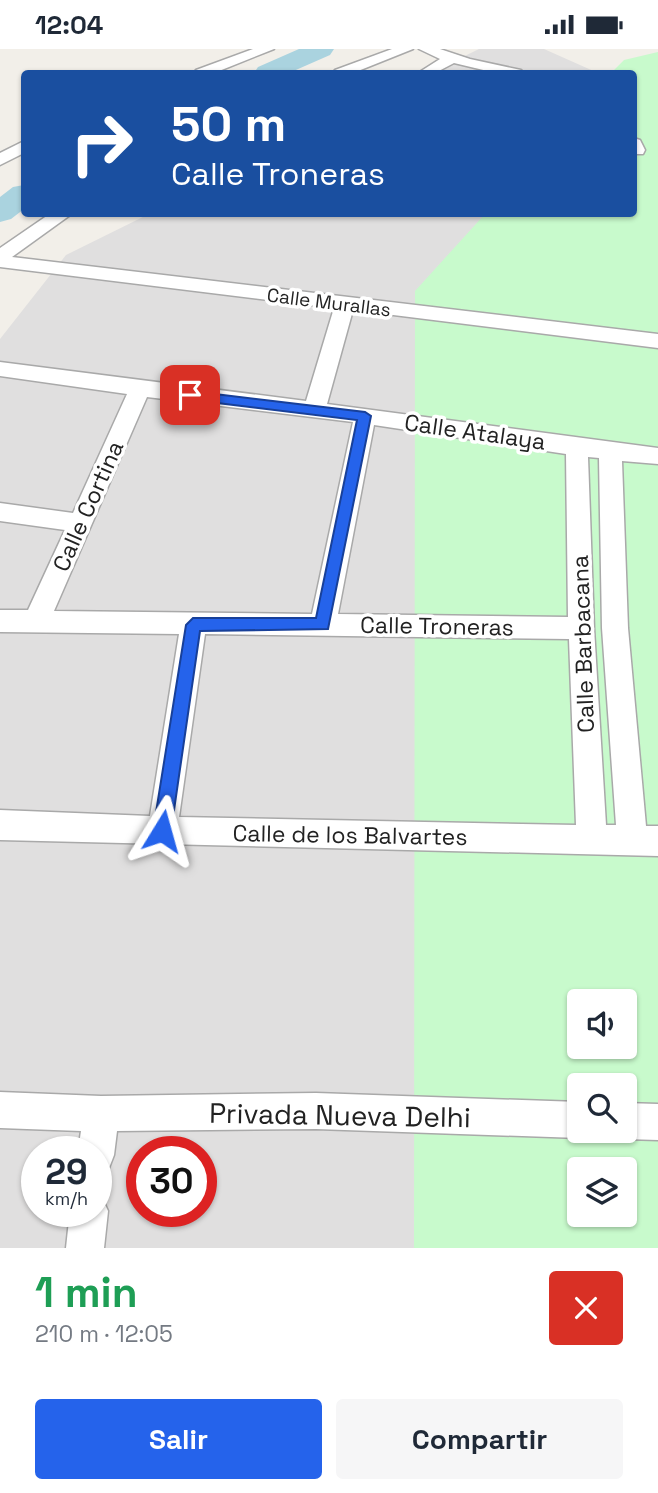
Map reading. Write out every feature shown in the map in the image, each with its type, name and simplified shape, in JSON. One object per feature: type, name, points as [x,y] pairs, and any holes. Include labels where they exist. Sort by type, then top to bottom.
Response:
[{"type":"street","points":[[209,70],[267,49]]},
{"type":"street","points":[[350,70],[406,49]]},
{"type":"street","points":[[426,49],[451,59],[502,70]]},
{"type":"street","points":[[431,70],[451,59]]},
{"type":"street","points":[[363,66],[380,70]]},
{"type":"street","points":[[0,160],[21,148]]},
{"type":"street","points":[[0,259],[30,234],[58,217]]},
{"type":"street","name":"Calle Murallas","points":[[0,259],[658,341]]},
{"type":"street","points":[[314,410],[345,304]]},
{"type":"street","name":"Calle Atalaya","points":[[0,369],[141,390],[365,416],[610,452],[658,456]]},
{"type":"street","name":"Calle Cortina","points":[[36,622],[141,390]]},
{"type":"street","points":[[323,624],[365,416]]},
{"type":"street","name":"Calle Barbacana","points":[[577,447],[581,628],[592,840]]},
{"type":"street","name":"Calle Barbacana","points":[[610,452],[615,628],[645,841]]},
{"type":"street","points":[[0,512],[80,523]]},
{"type":"street","name":"Calle Troneras","points":[[0,621],[581,628]]},
{"type":"street","points":[[162,831],[193,625]]},
{"type":"street","name":"Calle de los Balvartes","points":[[0,825],[645,841]]},
{"type":"street","name":"Privada Nueva Delhi","points":[[0,1111],[101,1114],[316,1111],[567,1120]]},
{"type":"street","points":[[98,1136],[101,1114]]},
{"type":"street","points":[[637,1121],[658,1122]]},
{"type":"street","points":[[85,1248],[87,1227]]},
{"type":"shaded area","points":[[479,49],[544,49],[591,70],[436,70]]},
{"type":"shaded area","points":[[143,217],[634,217],[658,1248],[0,1248],[0,339],[66,255]]},
{"type":"green space","points":[[658,52],[658,1248],[414,1248],[415,291],[482,217],[637,217],[637,70],[614,70],[624,60]]},
{"type":"waterway","points":[[275,70],[321,49]]},
{"type":"waterway","points":[[0,212],[21,196]]},
{"type":"route","points":[[162,831],[193,625],[323,624],[365,416],[190,395]]}]
